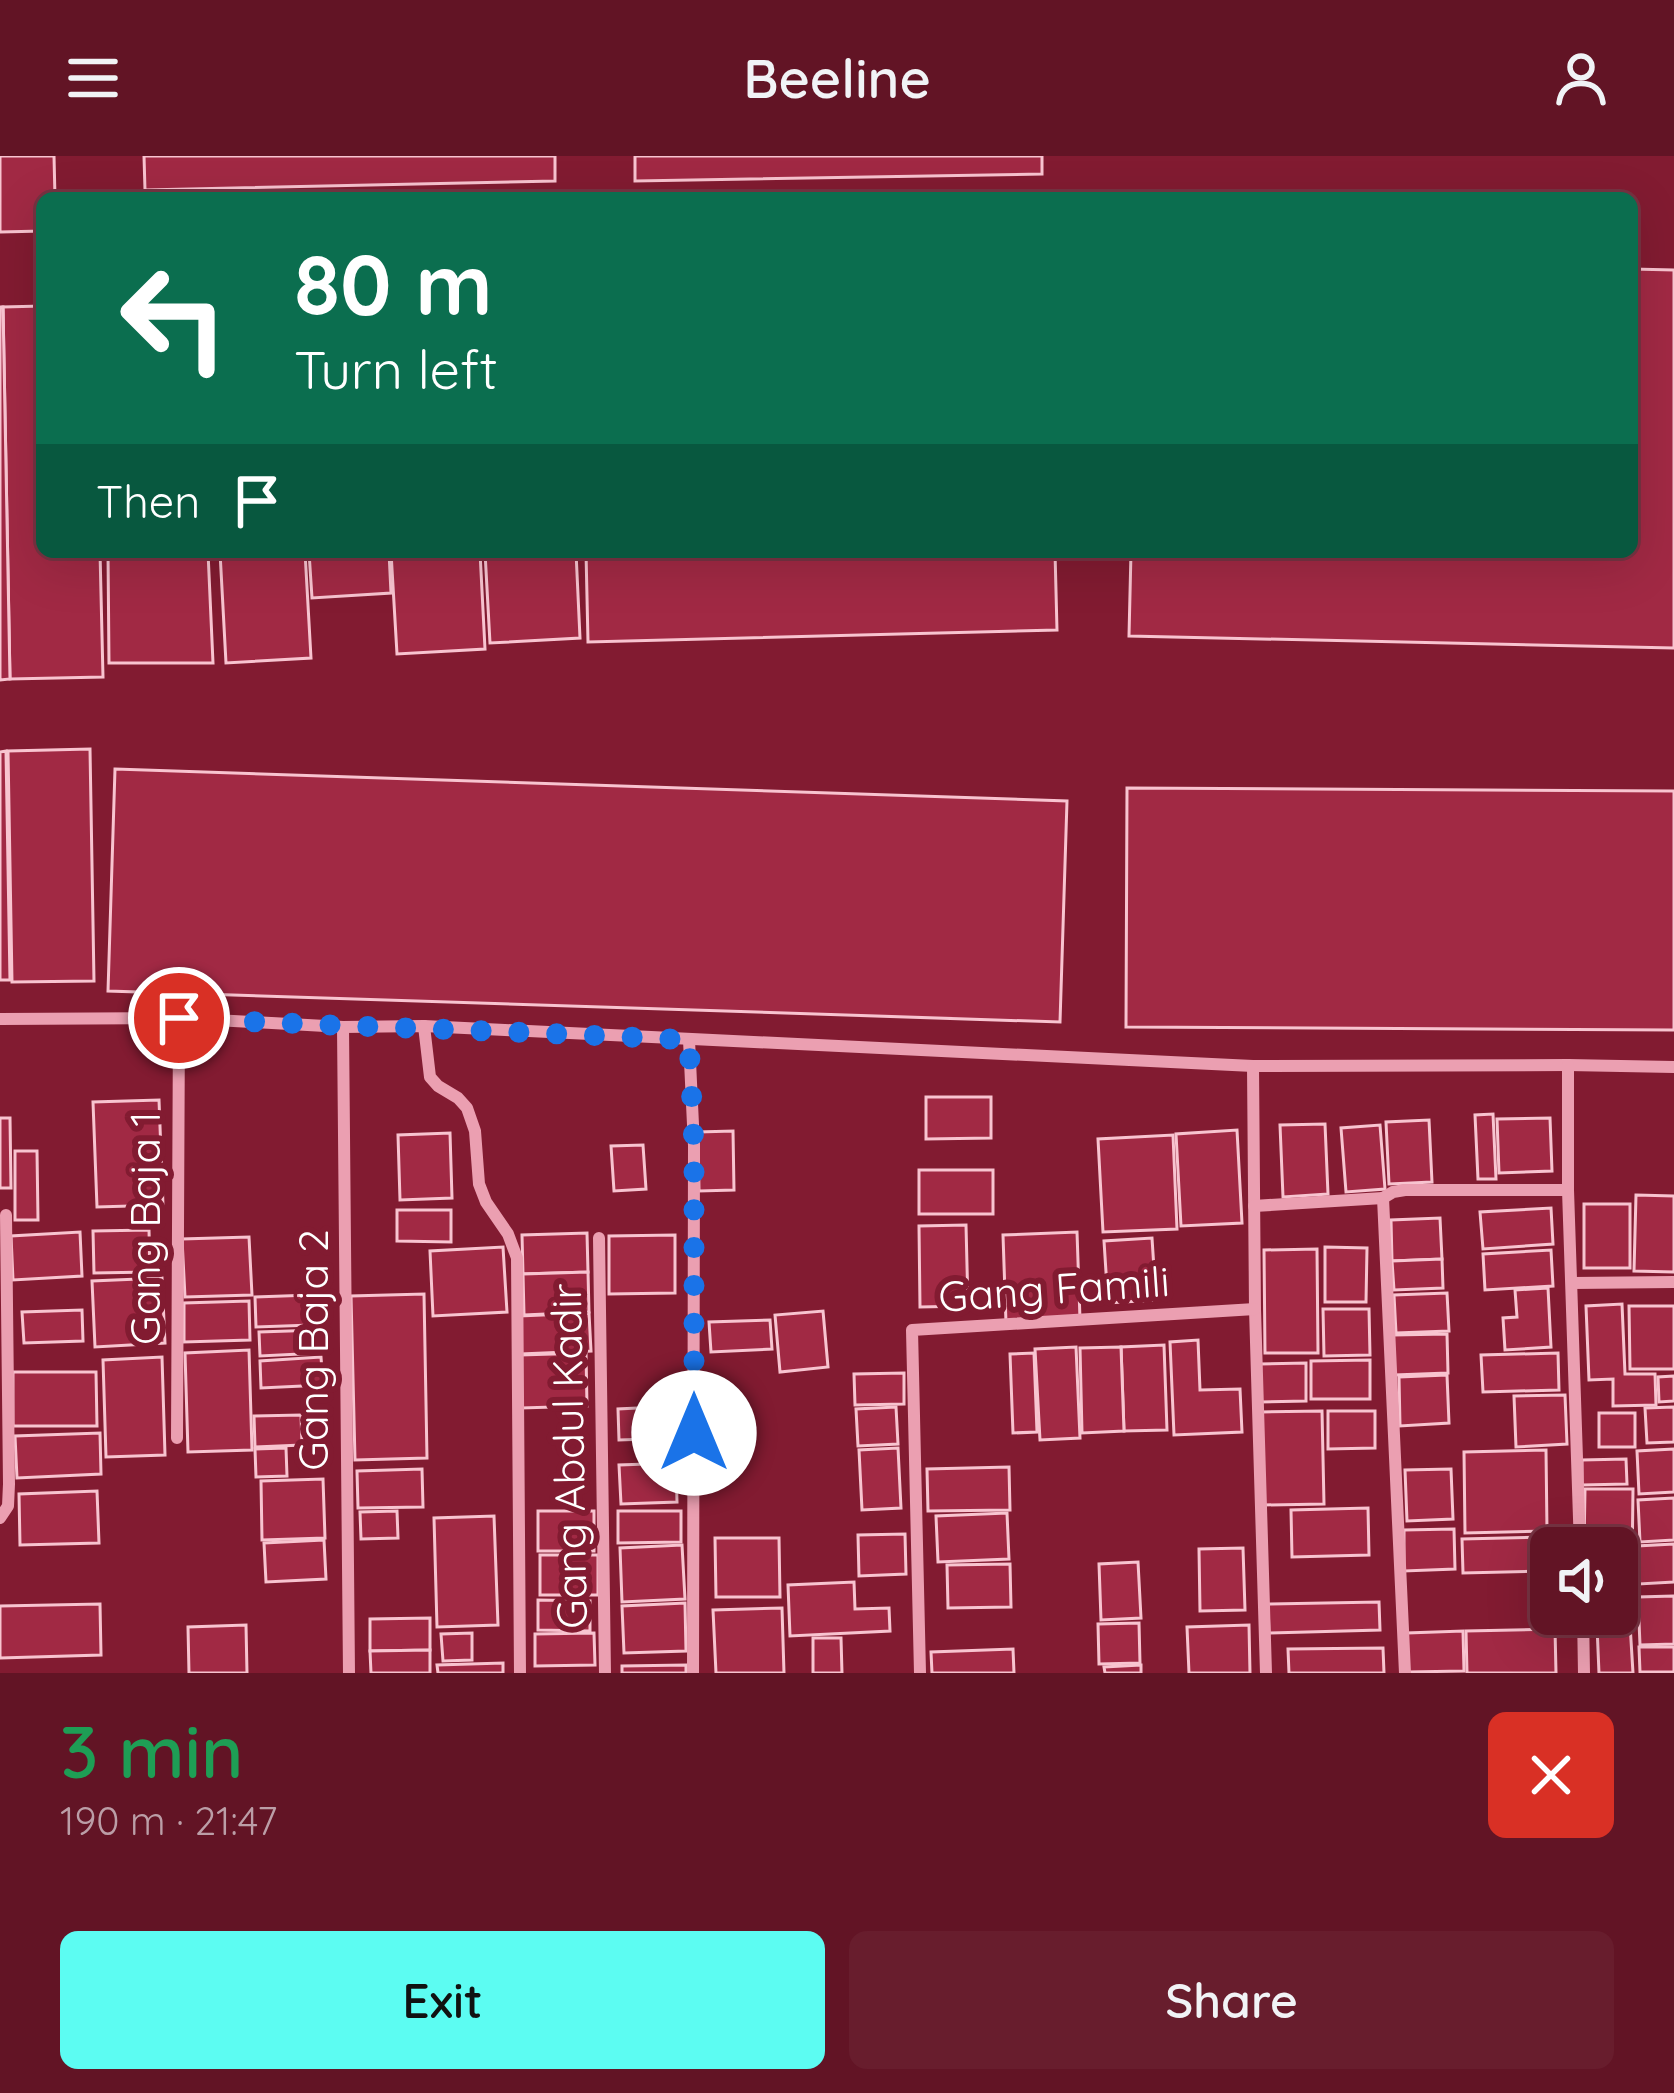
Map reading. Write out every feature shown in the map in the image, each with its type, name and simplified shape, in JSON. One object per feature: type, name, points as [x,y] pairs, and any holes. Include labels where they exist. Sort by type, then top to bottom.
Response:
[{"type":"street","points":[[0,1018],[424,1026],[1253,1066],[1674,1067]]},
{"type":"street","name":"Gang Baja 1","points":[[177,1438],[179,1018]]},
{"type":"street","points":[[424,1026],[430,1077],[467,1108],[476,1132],[479,1184],[517,1258],[520,1673]]},
{"type":"street","name":"Gang Baja 2","points":[[344,1027],[349,1673]]},
{"type":"street","points":[[689,1040],[694,1146],[693,1673]]},
{"type":"street","points":[[1568,1065],[1579,1527]]},
{"type":"street","points":[[1253,1066],[1266,1673]]},
{"type":"street","points":[[1254,1206],[1383,1198],[1406,1190],[1568,1190]]},
{"type":"street","points":[[1383,1198],[1405,1673]]},
{"type":"street","points":[[0,1519],[8,1506],[9,1484],[6,1215]]},
{"type":"street","name":"Gang Abdul Kadir","points":[[599,1238],[605,1673]]},
{"type":"street","points":[[1572,1283],[1674,1282]]},
{"type":"street","name":"Gang Famili","points":[[920,1673],[912,1330],[1255,1309]]},
{"type":"street","points":[[1583,1635],[1585,1673]]},
{"type":"building","points":[[0,156],[54,156],[55,192],[36,192],[36,231],[0,232]]},
{"type":"building","points":[[144,156],[555,156],[555,181],[145,190]]},
{"type":"building","points":[[635,156],[1042,156],[1042,174],[635,181]]},
{"type":"building","points":[[1638,269],[1674,270],[1674,648],[1129,636],[1131,558],[1638,558]]},
{"type":"building","points":[[36,306],[36,558],[100,558],[103,677],[10,679],[3,307]]},
{"type":"building","points":[[0,307],[10,679],[0,680]]},
{"type":"building","points":[[108,558],[208,558],[213,663],[109,663]]},
{"type":"building","points":[[220,558],[305,558],[311,658],[226,663]]},
{"type":"building","points":[[309,558],[389,558],[391,593],[312,598]]},
{"type":"building","points":[[391,558],[480,558],[485,649],[397,654]]},
{"type":"building","points":[[485,558],[576,558],[580,638],[490,643]]},
{"type":"building","points":[[586,558],[1055,558],[1057,630],[588,642]]},
{"type":"building","points":[[90,749],[94,981],[12,982],[8,751]]},
{"type":"building","points":[[6,751],[10,980],[0,980],[0,752]]},
{"type":"building","points":[[115,769],[1067,801],[1060,1022],[108,991]]},
{"type":"building","points":[[1127,788],[1674,791],[1674,1030],[1126,1027]]},
{"type":"building","points":[[926,1097],[991,1097],[991,1138],[926,1139]]},
{"type":"building","points":[[159,1100],[163,1205],[97,1207],[93,1102]]},
{"type":"building","points":[[1493,1114],[1496,1179],[1478,1179],[1475,1115]]},
{"type":"building","points":[[0,1118],[10,1118],[11,1188],[0,1188]]},
{"type":"building","points":[[1550,1118],[1552,1171],[1499,1173],[1497,1119]]},
{"type":"building","points":[[1429,1120],[1432,1182],[1389,1184],[1386,1122]]},
{"type":"building","points":[[1325,1124],[1328,1194],[1283,1197],[1280,1125]]},
{"type":"building","points":[[1380,1125],[1385,1189],[1346,1192],[1341,1128]]},
{"type":"building","points":[[1237,1130],[1242,1223],[1181,1226],[1176,1134]]},
{"type":"building","points":[[733,1131],[734,1190],[699,1191],[698,1132]]},
{"type":"building","points":[[450,1133],[452,1198],[400,1200],[398,1135]]},
{"type":"building","points":[[1173,1135],[1177,1229],[1103,1232],[1098,1139]]},
{"type":"building","points":[[643,1145],[646,1189],[614,1191],[611,1146]]},
{"type":"building","points":[[15,1151],[37,1151],[38,1220],[15,1220]]},
{"type":"building","points":[[919,1170],[993,1170],[993,1214],[919,1214]]},
{"type":"building","points":[[1636,1195],[1674,1196],[1674,1272],[1634,1271]]},
{"type":"building","points":[[1584,1204],[1630,1204],[1630,1268],[1584,1268]]},
{"type":"building","points":[[1551,1208],[1553,1244],[1483,1249],[1480,1212]]},
{"type":"building","points":[[397,1210],[451,1210],[451,1242],[397,1241]]},
{"type":"building","points":[[1440,1218],[1442,1259],[1392,1261],[1391,1220]]},
{"type":"building","points":[[966,1225],[968,1306],[920,1307],[919,1226]]},
{"type":"building","points":[[149,1230],[150,1272],[94,1273],[93,1231]]},
{"type":"building","points":[[80,1232],[82,1276],[13,1280],[11,1236]]},
{"type":"building","points":[[1077,1232],[1080,1319],[1006,1323],[1003,1235]]},
{"type":"building","points":[[587,1233],[588,1272],[523,1274],[522,1235]]},
{"type":"building","points":[[675,1235],[675,1293],[609,1294],[609,1236]]},
{"type":"building","points":[[249,1237],[252,1295],[185,1297],[182,1239]]},
{"type":"building","points":[[1152,1238],[1156,1300],[1108,1303],[1104,1241]]},
{"type":"building","points":[[503,1247],[507,1312],[433,1316],[430,1251]]},
{"type":"building","points":[[1325,1247],[1367,1248],[1366,1302],[1325,1302]]},
{"type":"building","points":[[1317,1249],[1318,1353],[1265,1353],[1264,1250]]},
{"type":"building","points":[[1551,1250],[1553,1286],[1485,1290],[1483,1254]]},
{"type":"building","points":[[1442,1259],[1443,1288],[1394,1290],[1392,1261]]},
{"type":"building","points":[[588,1272],[589,1312],[524,1315],[523,1274]]},
{"type":"building","points":[[162,1278],[165,1343],[95,1347],[92,1281]]},
{"type":"building","points":[[1548,1288],[1551,1347],[1505,1350],[1503,1318],[1517,1317],[1515,1290]]},
{"type":"building","points":[[1447,1293],[1449,1331],[1396,1333],[1394,1295]]},
{"type":"building","points":[[424,1294],[427,1458],[355,1460],[351,1296]]},
{"type":"building","points":[[311,1295],[312,1325],[256,1327],[255,1297]]},
{"type":"building","points":[[249,1301],[250,1340],[184,1342],[184,1303]]},
{"type":"building","points":[[1622,1304],[1625,1374],[1655,1374],[1656,1405],[1613,1406],[1613,1379],[1589,1380],[1586,1306]]},
{"type":"building","points":[[1629,1306],[1674,1306],[1674,1369],[1630,1369]]},
{"type":"building","points":[[1323,1309],[1369,1309],[1370,1355],[1324,1356]]},
{"type":"building","points":[[82,1310],[83,1341],[24,1343],[22,1312]]},
{"type":"building","points":[[823,1311],[828,1367],[780,1372],[775,1315]]},
{"type":"building","points":[[589,1313],[591,1351],[520,1354],[519,1316]]},
{"type":"building","points":[[770,1320],[772,1349],[711,1352],[709,1322]]},
{"type":"building","points":[[319,1330],[320,1353],[260,1356],[259,1332]]},
{"type":"building","points":[[1447,1334],[1448,1373],[1394,1375],[1393,1335]]},
{"type":"building","points":[[1198,1340],[1200,1390],[1240,1389],[1242,1432],[1174,1435],[1170,1342]]},
{"type":"building","points":[[1164,1345],[1167,1430],[1124,1431],[1121,1347]]},
{"type":"building","points":[[1076,1347],[1080,1438],[1040,1440],[1035,1349]]},
{"type":"building","points":[[1121,1347],[1124,1431],[1082,1433],[1080,1348]]},
{"type":"building","points":[[249,1350],[252,1450],[188,1452],[185,1353]]},
{"type":"building","points":[[586,1353],[587,1406],[521,1408],[520,1355]]},
{"type":"building","points":[[1034,1353],[1037,1432],[1013,1433],[1010,1354]]},
{"type":"building","points":[[1558,1353],[1559,1390],[1483,1392],[1481,1355]]},
{"type":"building","points":[[162,1357],[165,1455],[106,1457],[103,1360]]},
{"type":"building","points":[[321,1357],[323,1385],[261,1388],[260,1361]]},
{"type":"building","points":[[1370,1360],[1370,1399],[1311,1399],[1311,1361]]},
{"type":"building","points":[[1306,1363],[1306,1401],[1261,1402],[1260,1364]]},
{"type":"building","points":[[13,1372],[96,1372],[97,1426],[13,1426]]},
{"type":"building","points":[[904,1373],[904,1404],[855,1405],[854,1374]]},
{"type":"building","points":[[1447,1375],[1449,1423],[1400,1426],[1399,1377]]},
{"type":"building","points":[[1674,1376],[1674,1401],[1659,1402],[1658,1377]]},
{"type":"building","points":[[1565,1395],[1567,1444],[1516,1447],[1514,1396]]},
{"type":"building","points":[[678,1406],[679,1438],[619,1440],[618,1409]]},
{"type":"building","points":[[896,1407],[898,1444],[858,1446],[856,1409]]},
{"type":"building","points":[[1674,1407],[1674,1442],[1647,1443],[1645,1408]]},
{"type":"building","points":[[1322,1411],[1324,1504],[1264,1505],[1262,1412]]},
{"type":"building","points":[[1328,1411],[1375,1411],[1375,1448],[1328,1449]]},
{"type":"building","points":[[1599,1413],[1635,1413],[1635,1447],[1599,1447]]},
{"type":"building","points":[[301,1415],[302,1445],[255,1447],[254,1416]]},
{"type":"building","points":[[100,1433],[101,1474],[17,1478],[15,1436]]},
{"type":"building","points":[[286,1448],[287,1476],[256,1477],[255,1449]]},
{"type":"building","points":[[898,1448],[901,1508],[862,1510],[859,1450]]},
{"type":"building","points":[[1674,1449],[1674,1492],[1639,1494],[1637,1451]]},
{"type":"building","points":[[1546,1450],[1547,1527],[1465,1533],[1464,1452]]},
{"type":"building","points":[[1626,1459],[1627,1484],[1582,1485],[1582,1460]]},
{"type":"building","points":[[676,1463],[677,1502],[621,1504],[619,1465]]},
{"type":"building","points":[[1009,1467],[1010,1510],[928,1511],[927,1469]]},
{"type":"building","points":[[422,1469],[423,1507],[358,1508],[357,1471]]},
{"type":"building","points":[[1451,1469],[1453,1519],[1407,1521],[1405,1470]]},
{"type":"building","points":[[323,1479],[325,1538],[262,1540],[261,1481]]},
{"type":"building","points":[[1585,1489],[1633,1489],[1633,1527],[1584,1527]]},
{"type":"building","points":[[97,1491],[99,1543],[20,1545],[19,1494]]},
{"type":"building","points":[[1674,1498],[1674,1540],[1640,1542],[1638,1500]]},
{"type":"building","points":[[1368,1508],[1369,1555],[1292,1557],[1291,1510]]},
{"type":"building","points":[[397,1511],[398,1538],[361,1539],[360,1512]]},
{"type":"building","points":[[538,1511],[594,1511],[594,1551],[538,1551]]},
{"type":"building","points":[[618,1511],[681,1511],[681,1542],[618,1543]]},
{"type":"building","points":[[1007,1513],[1009,1559],[938,1562],[936,1516]]},
{"type":"building","points":[[494,1516],[498,1625],[437,1627],[434,1518]]},
{"type":"building","points":[[1454,1529],[1455,1569],[1404,1571],[1404,1530]]},
{"type":"building","points":[[905,1534],[906,1574],[859,1576],[858,1535]]},
{"type":"building","points":[[1530,1537],[1530,1571],[1463,1573],[1462,1539]]},
{"type":"building","points":[[715,1538],[779,1538],[780,1597],[716,1597]]},
{"type":"building","points":[[324,1540],[326,1579],[266,1582],[264,1543]]},
{"type":"building","points":[[1674,1544],[1674,1582],[1639,1584],[1638,1546]]},
{"type":"building","points":[[682,1545],[685,1599],[622,1602],[620,1548]]},
{"type":"building","points":[[1243,1548],[1245,1610],[1200,1611],[1199,1549]]},
{"type":"building","points":[[540,1555],[598,1555],[598,1595],[540,1595]]},
{"type":"building","points":[[1138,1562],[1141,1618],[1101,1620],[1099,1564]]},
{"type":"building","points":[[1010,1564],[1011,1607],[948,1608],[947,1565]]},
{"type":"building","points":[[854,1582],[855,1609],[889,1608],[890,1631],[790,1636],[788,1585]]},
{"type":"building","points":[[1674,1596],[1674,1644],[1640,1645],[1638,1597]]},
{"type":"building","points":[[538,1600],[590,1601],[590,1631],[538,1630]]},
{"type":"building","points":[[1379,1602],[1380,1630],[1269,1633],[1268,1604]]},
{"type":"building","points":[[685,1603],[686,1651],[624,1653],[622,1606]]},
{"type":"building","points":[[100,1604],[101,1655],[0,1658],[0,1606]]},
{"type":"building","points":[[782,1608],[784,1673],[716,1673],[713,1610]]},
{"type":"building","points":[[430,1618],[430,1650],[370,1651],[370,1619]]},
{"type":"building","points":[[1139,1623],[1140,1663],[1099,1664],[1098,1624]]},
{"type":"building","points":[[246,1625],[247,1673],[189,1673],[188,1627]]},
{"type":"building","points":[[1249,1625],[1250,1673],[1189,1673],[1187,1627]]},
{"type":"building","points":[[1530,1630],[1530,1635],[1555,1635],[1556,1673],[1467,1673],[1466,1631]]},
{"type":"building","points":[[1463,1631],[1464,1671],[1408,1672],[1407,1633]]},
{"type":"building","points":[[472,1633],[472,1660],[443,1661],[441,1634]]},
{"type":"building","points":[[594,1633],[595,1665],[535,1666],[535,1634]]},
{"type":"building","points":[[1597,1635],[1631,1635],[1633,1673],[1599,1673]]},
{"type":"building","points":[[813,1638],[841,1638],[842,1673],[813,1673]]},
{"type":"building","points":[[1639,1647],[1674,1647],[1674,1672],[1640,1672]]},
{"type":"building","points":[[1383,1648],[1384,1673],[1289,1673],[1288,1649]]},
{"type":"building","points":[[1013,1649],[1014,1673],[932,1673],[931,1652]]},
{"type":"building","points":[[430,1650],[430,1673],[371,1673],[370,1651]]},
{"type":"building","points":[[503,1663],[503,1673],[438,1673],[437,1665]]},
{"type":"building","points":[[686,1665],[686,1673],[622,1673],[622,1666]]},
{"type":"building","points":[[1141,1665],[1141,1673],[1105,1673],[1104,1667]]},
{"type":"route","points":[[179,1018],[689,1040],[694,1146],[694,1433]]}]
